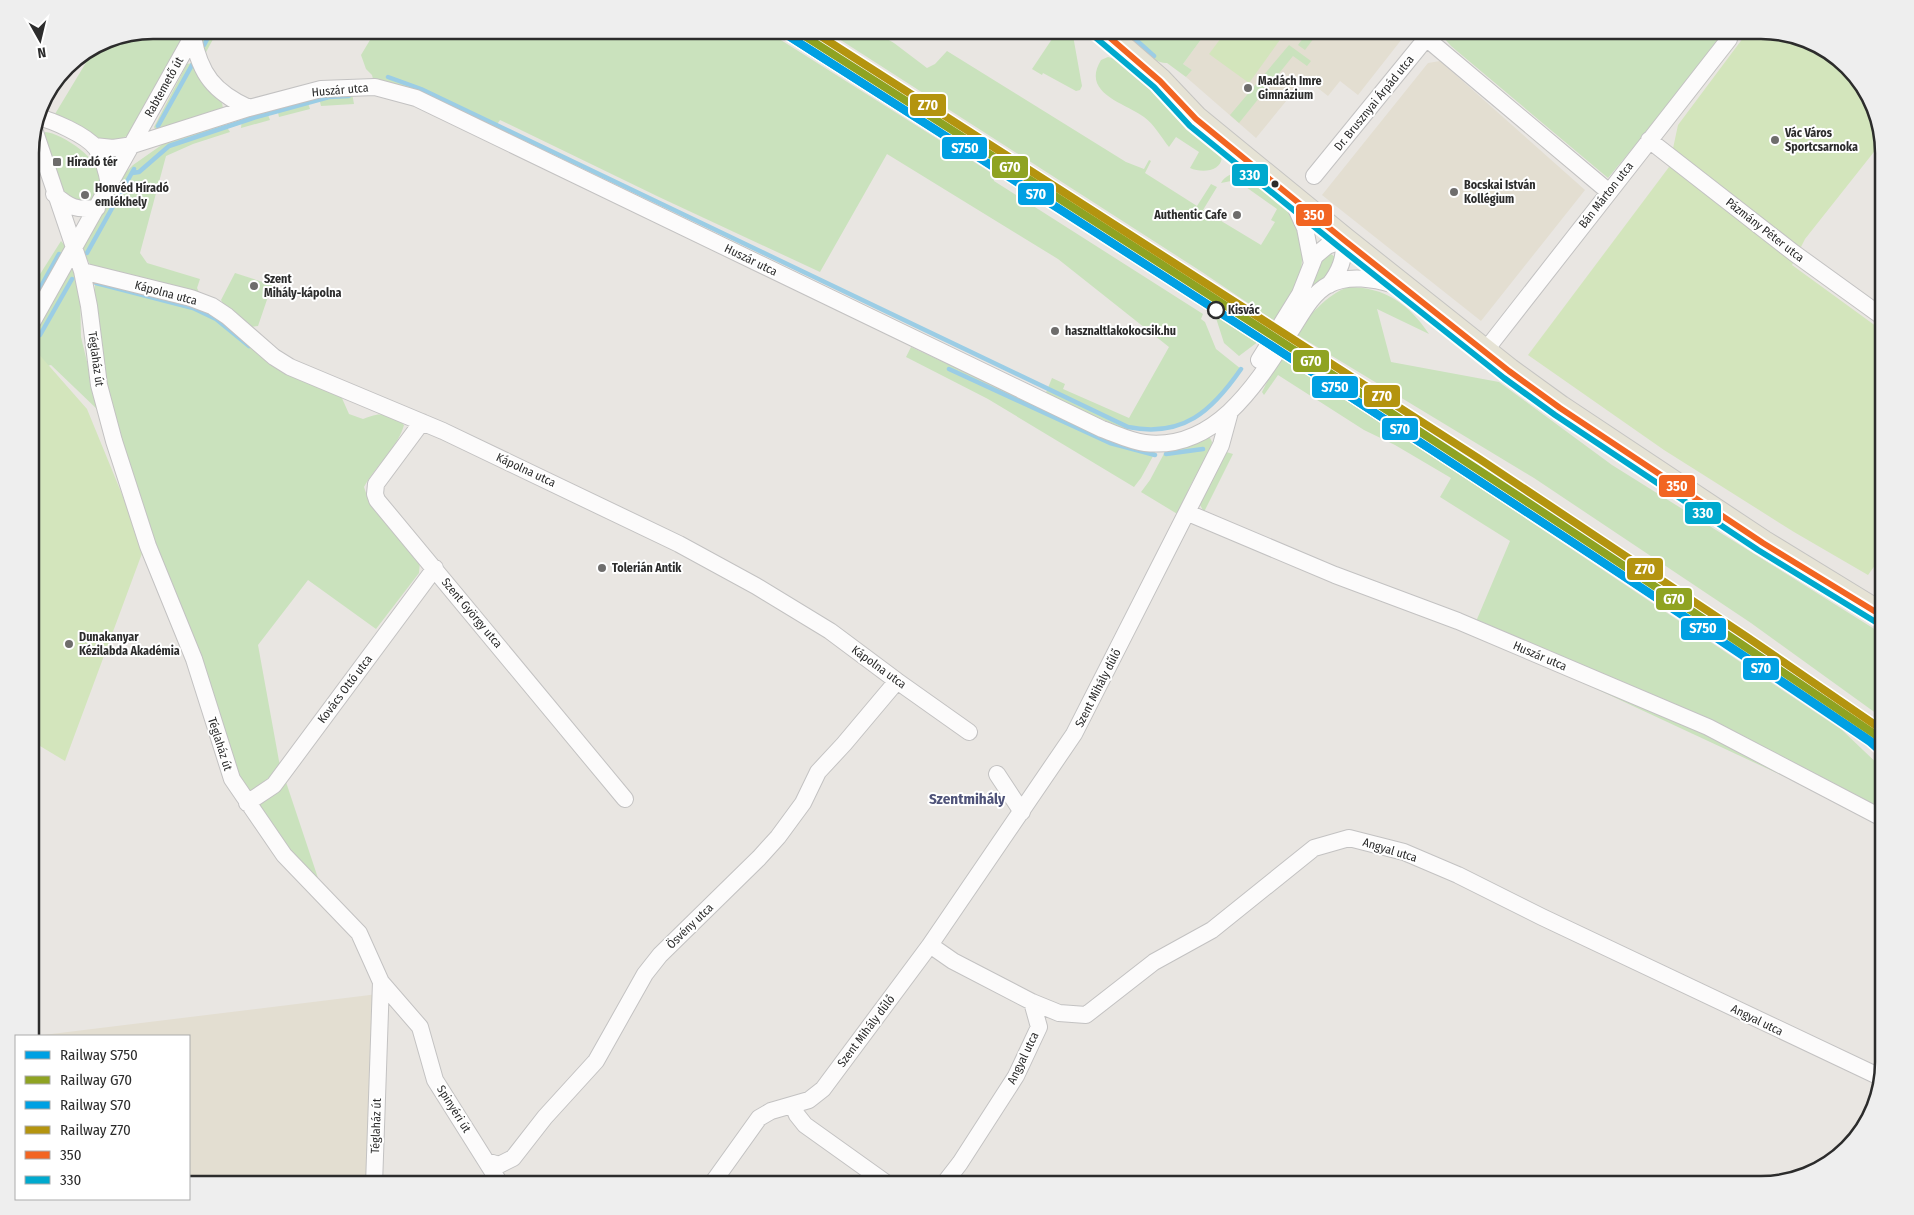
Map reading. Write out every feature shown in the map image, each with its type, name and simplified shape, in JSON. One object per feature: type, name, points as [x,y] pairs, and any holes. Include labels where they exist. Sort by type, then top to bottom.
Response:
[{"type":"main road","points":[[1111,39],[1160,81],[1196,119],[1404,288],[1560,408],[1754,538],[1875,612]]},
{"type":"street","name":"Rabtemető út","points":[[133,145],[192,39]]},
{"type":"street","points":[[196,39],[197,56],[205,74],[227,96],[249,108]]},
{"type":"street","name":"Dr. Brusznyai Árpád utca","points":[[1314,176],[1425,39]]},
{"type":"street","points":[[1435,39],[1609,192]]},
{"type":"street","name":"Bán Márton utca","points":[[1485,351],[1729,39]]},
{"type":"street","name":"Huszár utca","points":[[133,145],[249,108],[321,89],[375,87],[416,98],[1102,429],[1145,443],[1162,444],[1188,439],[1209,429],[1235,406],[1260,379],[1305,310],[1320,291],[1329,285],[1338,272],[1341,265],[1344,240],[1321,250],[1315,256],[1300,294],[1252,371],[1235,406]]},
{"type":"street","points":[[44,119],[62,125],[94,146],[107,168],[110,185]]},
{"type":"street","name":"Pázmány Péter utca","points":[[1649,140],[1794,253],[1875,312]]},
{"type":"street","points":[[39,145],[54,194],[82,271]]},
{"type":"street","points":[[94,146],[113,148],[133,145]]},
{"type":"street","points":[[39,310],[133,145]]},
{"type":"street","points":[[1286,192],[1300,215],[1305,228],[1312,264]]},
{"type":"street","points":[[54,194],[68,206],[80,209],[96,208]]},
{"type":"street","name":"Kápolna utca","points":[[82,271],[191,298],[212,306],[227,316],[274,357],[290,367],[422,422],[686,548],[756,586],[830,631],[969,732]]},
{"type":"street","name":"Téglaház út","points":[[82,271],[89,306],[99,385],[114,441],[148,546],[194,659],[232,779],[284,855],[358,934],[381,982],[374,1176]]},
{"type":"street","points":[[1329,285],[1359,278],[1404,288]]},
{"type":"street","name":"Szent Mihály dűlő","points":[[717,1176],[759,1118],[771,1112],[809,1100],[823,1090],[930,945],[1022,812],[1074,734],[1221,445],[1235,406]]},
{"type":"street","name":"Szent György utca","points":[[422,422],[376,484],[374,494],[377,500],[626,799]]},
{"type":"street","name":"Huszár utca","points":[[1188,512],[1335,575],[1458,621],[1708,727],[1875,815]]},
{"type":"street","name":"Kovács Ottó utca","points":[[248,803],[274,785],[434,568]]},
{"type":"street","name":"Ösvény utca","points":[[486,1161],[499,1165],[513,1158],[545,1117],[596,1061],[645,974],[660,955],[759,858],[803,803],[818,772],[897,681]]},
{"type":"street","points":[[997,774],[1022,812]]},
{"type":"street","name":"Angyal utca","points":[[1032,1002],[1059,1013],[1086,1014],[1154,962],[1212,930],[1314,848],[1349,838],[1404,852],[1458,875],[1542,917],[1874,1074]]},
{"type":"street","points":[[930,945],[953,961],[1032,1002]]},
{"type":"street","name":"Spinyéri út","points":[[381,982],[420,1027],[435,1080],[495,1176]]},
{"type":"street","name":"Angyal utca","points":[[950,1176],[1016,1076],[1039,1027],[1032,1002]]},
{"type":"street","points":[[793,1106],[797,1115],[806,1125],[877,1176]]},
{"type":"shaded area","name":"Madách Imre Gimnázium","points":[[1201,39],[1402,39],[1358,95],[1340,81],[1328,96],[1305,78],[1256,138],[1186,77],[1192,70],[1183,64]]},
{"type":"shaded area","name":"Bocskai István Kollégium","points":[[1440,61],[1585,190],[1481,321],[1322,195],[1428,63]]},
{"type":"shaded area","points":[[378,994],[369,1176],[190,1176],[190,1035],[43,1035]]},
{"type":"green space","points":[[191,39],[131,134],[114,142],[95,137],[72,121],[55,114],[89,58],[96,54],[109,47],[138,40]]},
{"type":"green space","points":[[202,39],[213,39],[205,54]]},
{"type":"green space","points":[[371,39],[779,39],[993,174],[994,181],[1203,314],[1201,319],[1205,322],[1216,349],[1241,369],[1217,401],[1195,419],[1177,427],[1125,429],[1045,395],[1052,378],[1065,384],[1063,389],[1129,418],[1169,347],[1058,259],[887,154],[820,272],[500,120],[491,133],[373,79],[366,69],[361,55]]},
{"type":"green space","points":[[839,39],[887,39],[927,68],[935,64],[947,51],[1126,162],[1144,169],[1149,160],[1151,161],[1145,173],[1197,206],[1211,184],[1217,187],[1203,210],[1261,245],[1275,222],[1271,220],[1277,209],[1236,180],[1221,183],[1230,175],[1243,173],[1288,209],[1299,230],[1302,256],[1301,269],[1299,281],[1290,303],[1273,320],[1202,272]]},
{"type":"green space","points":[[1052,39],[1074,39],[1082,86],[1080,90],[1076,91],[1032,69]]},
{"type":"green space","points":[[1130,39],[1201,39],[1183,64],[1192,70],[1186,77],[1167,63],[1148,56]]},
{"type":"green space","points":[[1220,39],[1281,39],[1249,83],[1209,54]]},
{"type":"green space","points":[[1302,39],[1313,39],[1305,50],[1298,45]]},
{"type":"green space","points":[[1445,39],[1723,39],[1608,178]]},
{"type":"green space","points":[[1742,39],[1784,41],[1812,50],[1837,67],[1847,77],[1867,109],[1875,151],[1805,239],[1792,265],[1875,325],[1875,565],[1868,575],[1794,532],[1664,450],[1528,355],[1669,167],[1678,125]]},
{"type":"green space","points":[[1289,45],[1311,61],[1307,66],[1293,56],[1239,123],[1230,115]]},
{"type":"green space","points":[[1108,57],[1115,59],[1221,152],[1222,158],[1217,167],[1207,171],[1190,168],[1199,152],[1176,137],[1169,147],[1148,120],[1100,89],[1096,81],[1096,71],[1101,60]]},
{"type":"green space","points":[[192,63],[200,79],[222,103],[223,108],[156,131],[154,127],[187,64]]},
{"type":"green space","points":[[352,93],[354,104],[321,106],[319,98],[328,95]]},
{"type":"green space","points":[[307,100],[310,109],[279,117],[277,108]]},
{"type":"green space","points":[[267,112],[270,120],[241,128],[242,118]]},
{"type":"green space","points":[[225,124],[230,132],[193,144],[166,156],[140,253],[147,263],[200,279],[197,288],[200,294],[91,266],[83,252],[84,245],[124,174],[133,165],[163,144]]},
{"type":"green space","points":[[45,132],[72,143],[90,158],[97,167],[102,183],[92,205],[63,197],[44,135]]},
{"type":"green space","points":[[61,241],[68,249],[39,299],[39,276]]},
{"type":"green space","points":[[1331,254],[1335,257],[1336,263],[1288,329],[1318,272],[1321,262],[1327,255]]},
{"type":"green space","points":[[73,262],[80,292],[81,337],[99,411],[51,365],[39,368],[39,323]]},
{"type":"green space","points":[[235,273],[272,285],[258,326],[251,327],[227,310],[221,300]]},
{"type":"green space","points":[[101,283],[174,300],[204,310],[341,396],[349,414],[363,419],[385,414],[404,425],[396,442],[364,487],[369,502],[420,562],[419,573],[376,629],[308,580],[258,645],[279,761],[320,884],[249,805],[159,553],[122,441],[105,382],[94,294],[95,285]]},
{"type":"green space","points":[[1348,287],[1373,290],[1385,294],[1395,299],[1413,314],[1429,334],[1377,309],[1391,362],[1499,382],[1612,465],[1875,629],[1875,713],[1751,623],[1534,478],[1294,333],[1325,301]]},
{"type":"green space","points":[[1218,315],[1259,341],[1239,356],[1224,343],[1216,318]]},
{"type":"green space","points":[[911,347],[1058,415],[1157,449],[1134,487],[988,399],[906,357]]},
{"type":"green space","name":"Dunakanyar Kézilabda Akadémia","points":[[39,354],[87,409],[144,548],[65,761],[39,745]]},
{"type":"green space","points":[[1279,358],[1286,358],[1842,730],[1875,761],[1875,819],[1472,631],[1510,541],[1440,497],[1451,478],[1395,445],[1364,430],[1278,375],[1264,395],[1262,392]]},
{"type":"green space","points":[[1204,436],[1210,438],[1212,442],[1211,449],[1189,488],[1179,515],[1141,492],[1150,480],[1167,448]]},
{"type":"green space","points":[[1223,451],[1233,454],[1204,512],[1200,505],[1202,493]]},
{"type":"waterway","points":[[204,45],[207,39]]},
{"type":"waterway","points":[[1135,39],[1154,56]]},
{"type":"waterway","points":[[158,126],[192,65]]},
{"type":"waterway","points":[[388,77],[421,89],[1128,427],[1165,428],[1180,425],[1194,418],[1219,397],[1241,369]]},
{"type":"waterway","points":[[132,173],[139,172],[169,146],[253,118],[329,97],[349,96]]},
{"type":"waterway","points":[[87,253],[134,169]]},
{"type":"waterway","points":[[39,290],[59,254]]},
{"type":"waterway","points":[[40,335],[72,279]]},
{"type":"waterway","points":[[96,283],[193,308],[216,319],[249,346]]},
{"type":"waterway","points":[[949,369],[1110,443],[1155,455]]},
{"type":"waterway","points":[[1166,454],[1203,449]]},
{"type":"rail line","name":"S750","points":[[793,39],[1191,293],[1464,471],[1736,650],[1875,745]]},
{"type":"rail line","name":"S70","points":[[793,39],[1198,298],[1603,562],[1875,746]]},
{"type":"rail line","name":"G70","points":[[809,39],[1473,466],[1875,734]]},
{"type":"rail line","name":"Z70","points":[[825,39],[1478,458],[1875,725]]},
{"type":"transit line","name":"330","points":[[1097,39],[1154,87],[1190,126],[1504,378],[1555,415],[1758,550],[1875,622]]},
{"type":"transit line","name":"350","points":[[1111,39],[1160,81],[1196,119],[1509,371],[1560,408],[1763,543],[1875,611]]},
{"type":"place","name":"Madách Imre Gimnázium","points":[[1248,88]]},
{"type":"place","name":"Vác Város Sportcsarnoka","points":[[1775,140]]},
{"type":"place","name":"Híradó tér","points":[[57,162]]},
{"type":"place","name":"Bocskai István Kollégium","points":[[1454,192]]},
{"type":"place","name":"Honvéd Híradó emlékhely","points":[[85,195]]},
{"type":"place","name":"Authentic Cafe","points":[[1237,215]]},
{"type":"place","name":"Szent Mihály-kápolna","points":[[254,286]]},
{"type":"place","name":"Kisvác","points":[[1216,310]]},
{"type":"place","name":"hasznaltlakokocsik.hu","points":[[1055,331]]},
{"type":"place","name":"Tolerián Antik","points":[[602,568]]},
{"type":"place","name":"Dunakanyar Kézilabda Akadémia","points":[[69,644]]},
{"type":"district","name":"Szentmihály","points":[[967,799]]}]
